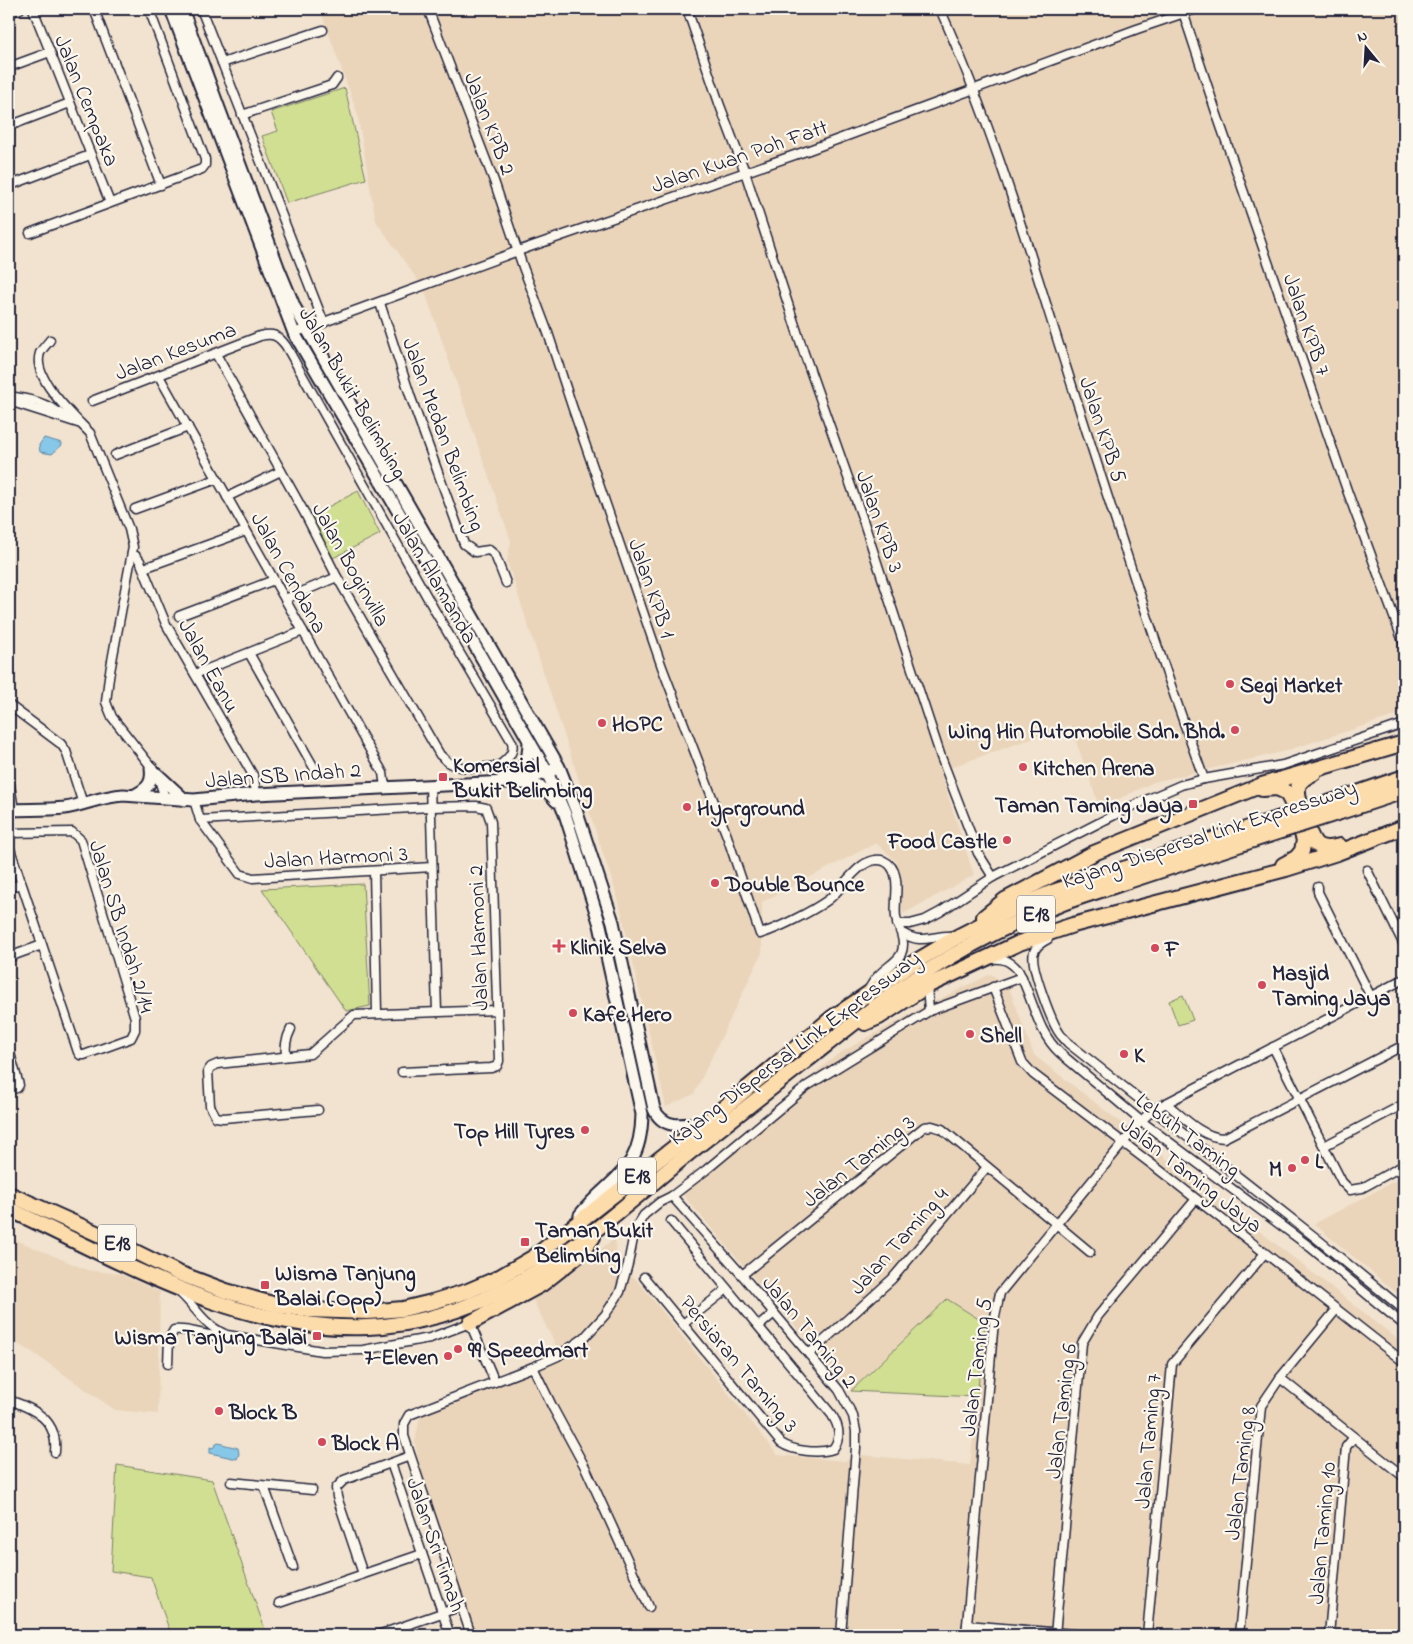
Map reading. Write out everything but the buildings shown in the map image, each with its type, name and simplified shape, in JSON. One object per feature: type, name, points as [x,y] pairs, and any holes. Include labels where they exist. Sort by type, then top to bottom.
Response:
[{"type":"highway","points":[[975,927],[987,914],[1005,900],[1094,853],[1262,785],[1404,743]]},
{"type":"highway","points":[[1333,765],[1308,775],[1301,781],[1298,788],[1299,799],[1311,837],[1318,846],[1328,848],[1375,838]]},
{"type":"highway","name":"Kajang Dispersal Link Expressway","points":[[1338,806],[1404,778]]},
{"type":"highway","points":[[1242,794],[1264,788],[1277,788],[1286,792],[1291,801],[1304,840],[1302,850],[1296,858],[1264,874]]},
{"type":"highway","name":"Kajang Dispersal Link Expressway","points":[[9,1194],[178,1273],[235,1293],[276,1304],[309,1310],[367,1312],[403,1309],[468,1291],[496,1279],[534,1257],[708,1121],[832,1018],[866,994],[975,927],[1053,892],[1251,834],[1338,806],[1404,791]]},
{"type":"highway","points":[[841,1033],[879,1017],[927,986],[1019,943],[1073,924],[1286,869],[1337,853],[1404,826]]},
{"type":"highway","name":"Kajang Dispersal Link Expressway","points":[[9,1209],[172,1286],[222,1305],[272,1318],[307,1324],[368,1327],[405,1323],[435,1317],[474,1305],[504,1291],[544,1268],[603,1224],[694,1149],[841,1033],[922,974],[1014,923],[1251,834]]},
{"type":"highway","points":[[470,1323],[515,1300],[563,1269],[580,1254],[603,1224]]},
{"type":"main road","name":"Jalan Bukit Belimbing","points":[[172,9],[294,333],[548,772],[565,814]]},
{"type":"main road","name":"Jalan Bukit Belimbing","points":[[182,9],[278,267],[306,329],[560,767],[612,922],[654,1109],[662,1121],[670,1125],[708,1121]]},
{"type":"main road","points":[[492,783],[516,773],[524,766],[529,756],[529,741]]},
{"type":"main road","name":"Jalan SB Indah 2","points":[[11,810],[64,808],[112,795],[190,800],[256,794],[507,782],[528,778],[560,767]]},
{"type":"main road","points":[[135,795],[146,789],[151,783],[154,771],[190,800]]},
{"type":"main road","points":[[507,782],[532,783],[542,786],[550,793],[565,814],[600,925],[642,1114],[642,1130],[632,1160],[624,1173],[585,1210],[567,1232]]},
{"type":"street","points":[[9,13],[20,9]]},
{"type":"street","name":"Jalan Cempaka","points":[[33,9],[110,204]]},
{"type":"street","points":[[94,9],[161,185]]},
{"type":"street","points":[[30,233],[202,170],[206,166],[149,9]]},
{"type":"street","points":[[211,9],[201,10],[324,323]]},
{"type":"street","name":"Jalan KPB 2","points":[[428,9],[478,137],[518,252]]},
{"type":"street","name":"Jalan KPB 3","points":[[686,9],[745,172],[804,353],[863,520],[946,769],[978,853],[993,877]]},
{"type":"street","name":"Jalan KPB 5","points":[[940,9],[974,89],[1034,265],[1122,543],[1204,779]]},
{"type":"street","name":"Jalan Kuan Poh Fatt","points":[[294,333],[745,172],[1183,11],[1196,9]]},
{"type":"street","name":"Jalan KPB 7","points":[[1183,11],[1216,112],[1339,465],[1404,644]]},
{"type":"street","points":[[222,64],[323,30]]},
{"type":"street","points":[[9,67],[50,52]]},
{"type":"street","points":[[242,115],[332,85],[337,78]]},
{"type":"street","points":[[9,126],[70,103]]},
{"type":"street","points":[[16,183],[90,155]]},
{"type":"street","name":"Jalan KPB 1","points":[[518,252],[548,333],[574,414],[662,666],[727,836],[760,934],[775,929],[828,900],[864,864],[880,860],[888,863],[896,877],[896,914],[898,924]]},
{"type":"street","name":"Jalan Medan Belimbing","points":[[380,303],[411,398],[464,544],[475,552],[490,550],[495,555],[506,583]]},
{"type":"street","name":"Jalan Kesuma","points":[[92,401],[260,336],[272,334]]},
{"type":"street","name":"Jalan Alamanda","points":[[272,334],[280,337],[286,346],[434,611],[512,742],[512,754],[499,766],[476,768]]},
{"type":"street","points":[[50,340],[40,353],[44,377],[50,391],[90,432],[129,530],[133,547],[106,702],[112,717],[154,771],[165,798]]},
{"type":"street","name":"Jalan Boginvilla","points":[[216,354],[337,576],[440,754],[449,763],[476,768]]},
{"type":"street","name":"Jalan Cendana","points":[[159,376],[383,773],[385,787]]},
{"type":"street","points":[[9,396],[35,400],[53,408],[70,420]]},
{"type":"street","points":[[9,401],[81,424]]},
{"type":"street","points":[[115,455],[188,427]]},
{"type":"street","points":[[227,497],[281,471]]},
{"type":"street","points":[[135,509],[217,479]]},
{"type":"street","points":[[144,568],[246,531]]},
{"type":"street","name":"Jalan Eanu","points":[[132,554],[136,556],[144,568],[166,624],[254,777],[256,794]]},
{"type":"street","points":[[285,599],[337,576]]},
{"type":"street","points":[[179,616],[274,580]]},
{"type":"street","points":[[195,674],[303,631]]},
{"type":"street","points":[[249,653],[316,773]]},
{"type":"street","points":[[9,704],[61,744],[66,750],[84,804]]},
{"type":"street","points":[[866,994],[877,976],[901,953],[902,933],[898,924],[917,922],[940,912],[993,877],[1130,807],[1181,785],[1283,765],[1404,724]]},
{"type":"street","points":[[476,768],[477,783]]},
{"type":"street","points":[[9,779],[11,810]]},
{"type":"street","points":[[430,785],[436,1012]]},
{"type":"street","name":"Jalan Harmoni 3","points":[[190,800],[200,820],[240,874],[253,878],[432,867]]},
{"type":"street","name":"Jalan Harmoni 2","points":[[402,1072],[491,1068],[497,1066],[499,1061],[491,822],[486,808],[476,806],[430,807]]},
{"type":"street","points":[[200,820],[430,807]]},
{"type":"street","name":"Jalan SB Indah 2/14","points":[[9,833],[72,832],[81,840],[136,1018],[134,1034],[131,1038],[90,1054],[80,1055],[42,945]]},
{"type":"street","points":[[9,846],[42,945],[9,956]]},
{"type":"street","points":[[1367,870],[1404,945]]},
{"type":"street","points":[[374,871],[378,1013]]},
{"type":"street","points":[[9,888],[21,884]]},
{"type":"street","points":[[1318,887],[1318,892],[1371,996]]},
{"type":"street","name":"Lebuh Taming","points":[[1073,924],[1040,944],[1033,953],[1035,973],[1055,1026],[1060,1034],[1068,1043],[1316,1238],[1404,1310]]},
{"type":"street","points":[[902,933],[920,940],[944,935],[958,937]]},
{"type":"street","name":"Lebuh Taming","points":[[980,960],[1000,958],[1011,962],[1022,977],[1043,1032],[1051,1044],[1141,1121],[1310,1247],[1404,1325]]},
{"type":"street","points":[[471,1635],[404,1436],[404,1424],[409,1415],[558,1356],[577,1342],[605,1314],[620,1292],[637,1226],[644,1214],[672,1196],[706,1170],[807,1086],[929,1011],[1022,977]]},
{"type":"street","name":"Jalan Taming 5","points":[[966,1635],[996,1305],[1000,1293],[1141,1121],[1153,1110],[1404,979]]},
{"type":"street","points":[[927,986],[929,1011]]},
{"type":"street","name":"Jalan Taming Jaya","points":[[993,988],[1022,1062],[1033,1074],[1404,1362]]},
{"type":"street","points":[[318,1110],[216,1117],[210,1106],[208,1072],[211,1067],[218,1064],[310,1054],[354,1014],[497,1010]]},
{"type":"street","points":[[286,1056],[286,1038],[291,1029]]},
{"type":"street","points":[[1166,1103],[1203,1132],[1217,1138],[1224,1138],[1404,1045]]},
{"type":"street","points":[[1273,1047],[1342,1182],[1350,1190],[1362,1188],[1404,1165]]},
{"type":"street","points":[[9,1050],[18,1076],[19,1085],[17,1088],[9,1090]]},
{"type":"street","points":[[1324,1146],[1404,1104]]},
{"type":"street","name":"Jalan Taming 3","points":[[742,1275],[924,1127],[932,1126],[942,1129],[1090,1252]]},
{"type":"street","name":"Jalan Taming 4","points":[[810,1354],[892,1279],[987,1166]]},
{"type":"street","name":"Jalan Taming 2","points":[[672,1196],[810,1354],[839,1390],[853,1416],[856,1431],[856,1448],[841,1635]]},
{"type":"street","name":"Jalan Taming 6","points":[[1056,1634],[1082,1343],[1098,1316],[1196,1199]]},
{"type":"street","points":[[671,1220],[759,1326],[774,1313]]},
{"type":"street","name":"Jalan Taming 7","points":[[1147,1635],[1172,1364],[1265,1253]]},
{"type":"street","name":"Persiaran Taming 3","points":[[644,1276],[780,1442],[787,1447],[820,1451],[832,1449],[837,1443],[839,1436],[837,1423],[759,1326]]},
{"type":"street","points":[[172,1286],[192,1304],[207,1324],[227,1336]]},
{"type":"street","points":[[683,1324],[727,1289]]},
{"type":"street","name":"Jalan Taming 8","points":[[1239,1635],[1260,1406],[1280,1378],[1336,1310]]},
{"type":"street","points":[[193,1331],[199,1328],[202,1318]]},
{"type":"street","points":[[168,1364],[170,1335],[174,1330],[182,1329],[217,1337],[227,1336],[322,1351],[363,1350],[430,1338],[470,1323],[495,1382]]},
{"type":"street","points":[[533,1367],[552,1408],[586,1469],[649,1607]]},
{"type":"street","points":[[1280,1378],[1404,1477]]},
{"type":"street","points":[[9,1400],[33,1410],[50,1425],[55,1434],[55,1452]]},
{"type":"street","name":"Jalan Taming 10","points":[[1329,1635],[1346,1447],[1354,1437]]},
{"type":"street","points":[[363,1574],[337,1497],[336,1488],[344,1480],[410,1456]]},
{"type":"street","name":"Jalan Sri Timah","points":[[391,1463],[450,1635]]},
{"type":"street","points":[[231,1482],[312,1490]]},
{"type":"street","points":[[264,1486],[293,1567]]},
{"type":"street","points":[[279,1603],[422,1554]]},
{"type":"street","points":[[378,1635],[462,1606]]},
{"type":"street","points":[[967,1625],[1085,1635]]},
{"type":"shaded area","points":[[320,9],[1404,9],[1404,713],[1282,752],[1154,782],[1100,808],[1070,725],[940,771],[974,875],[903,914],[897,862],[876,843],[762,902],[762,953],[694,1094],[666,1107],[619,902],[507,561],[511,541],[424,289],[376,221],[357,112]]},
{"type":"shaded area","points":[[991,974],[1010,990],[1034,1055],[1404,1344],[1404,1635],[633,1635],[629,1626],[603,1635],[471,1635],[418,1459],[415,1441],[420,1417],[563,1360],[533,1300],[615,1238],[617,1265],[637,1280],[778,1455],[845,1461],[861,1455],[970,1465],[985,1323],[947,1300],[851,1391],[676,1187],[838,1054],[921,1008]]},
{"type":"shaded area","points":[[1404,1176],[1404,1299],[1314,1224]]},
{"type":"shaded area","points":[[9,1237],[87,1270],[120,1274],[160,1292],[158,1414],[115,1410],[29,1350],[9,1340]]},
{"type":"green space","points":[[345,88],[366,179],[287,203],[262,136],[278,131],[271,112]]},
{"type":"green space","points":[[358,491],[380,534],[333,558],[311,516]]},
{"type":"green space","points":[[363,884],[370,1006],[346,1011],[262,889]]},
{"type":"green space","points":[[1183,995],[1193,1020],[1178,1025],[1169,1001]]},
{"type":"green space","points":[[947,1299],[985,1323],[977,1397],[851,1391]]},
{"type":"green space","points":[[117,1465],[212,1480],[267,1635],[171,1635],[151,1577],[111,1571]]},
{"type":"water","points":[[44,438],[62,443],[62,445],[52,454],[40,452],[39,445]]},
{"type":"water","points":[[218,1443],[238,1448],[239,1454],[237,1459],[210,1453],[210,1447],[213,1448]]},
{"type":"place","name":"Segi Market","points":[[1230,684]]},
{"type":"place","name":"HOPC","points":[[602,723]]},
{"type":"place","name":"Wing Hin Automobile Sdn. Bhd.","points":[[1235,730]]},
{"type":"place","name":"Kitchen Arena","points":[[1023,767]]},
{"type":"place","name":"Komersial Bukit Belimbing","points":[[443,777]]},
{"type":"place","name":"Taman Taming Jaya","points":[[1193,804]]},
{"type":"place","name":"Hyprground","points":[[687,807]]},
{"type":"place","name":"Food Castle","points":[[1007,840]]},
{"type":"place","name":"Double Bounce","points":[[715,883]]},
{"type":"place","name":"Klinik Selva","points":[[559,946]]},
{"type":"place","name":"F","points":[[1155,948]]},
{"type":"place","name":"Masjid Taming Jaya","points":[[1262,985]]},
{"type":"place","name":"Kafe Hero","points":[[573,1013]]},
{"type":"place","name":"Shell","points":[[970,1034]]},
{"type":"place","name":"K","points":[[1124,1054]]},
{"type":"place","name":"Top Hill Tyres","points":[[585,1130]]},
{"type":"place","name":"L","points":[[1305,1160]]},
{"type":"place","name":"M","points":[[1292,1168]]},
{"type":"place","name":"Taman Bukit Belimbing","points":[[525,1242]]},
{"type":"place","name":"Wisma Tanjung Balai (Opp)","points":[[265,1285]]},
{"type":"place","name":"Wisma Tanjung Balai","points":[[317,1336]]},
{"type":"place","name":"99 Speedmart","points":[[458,1349]]},
{"type":"place","name":"7-Eleven","points":[[448,1356]]},
{"type":"place","name":"Block B","points":[[219,1411]]},
{"type":"place","name":"Block A","points":[[322,1442]]}]
